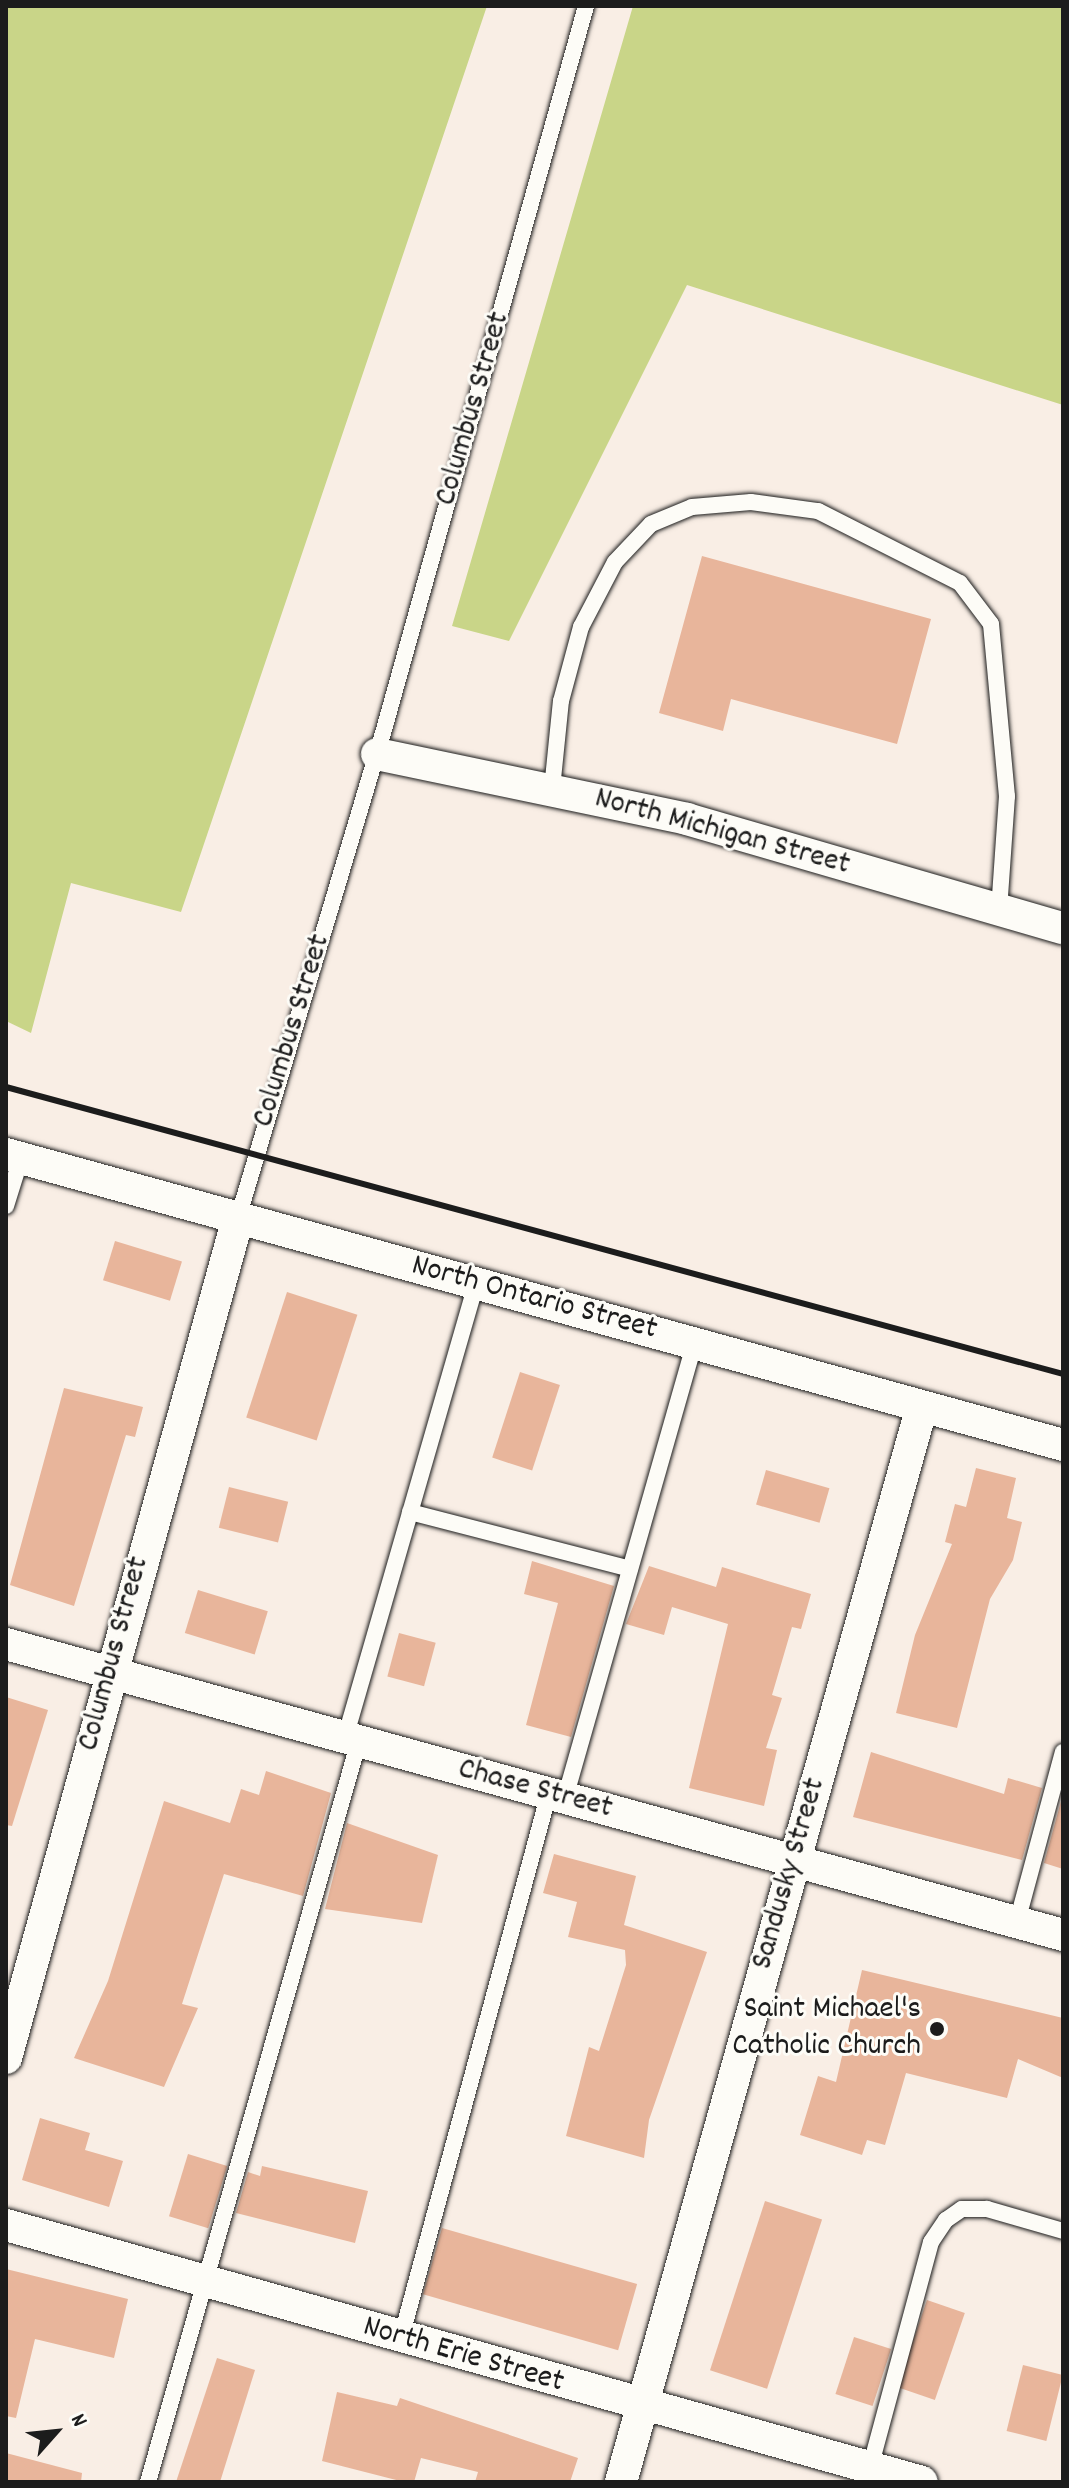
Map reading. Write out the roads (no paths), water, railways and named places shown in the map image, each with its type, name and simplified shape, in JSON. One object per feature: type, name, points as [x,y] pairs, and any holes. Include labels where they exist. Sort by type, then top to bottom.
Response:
[{"type":"street","name":"North Michigan Street","points":[[377,754],[687,819],[1063,928]]},
{"type":"street","name":"North Ontario Street","points":[[14,1156],[1063,1445]]},
{"type":"street","name":"Columbus Street","points":[[6,2058],[109,1672],[238,1218]]},
{"type":"street","name":"Sandusky Street","points":[[621,2482],[922,1406]]},
{"type":"street","name":"Chase Street","points":[[6,1644],[1063,1935]]},
{"type":"street","name":"North Erie Street","points":[[6,2225],[642,2408],[922,2482]]},
{"type":"lane","name":"Columbus Street","points":[[238,1218],[377,754],[586,6]]},
{"type":"lane","points":[[552,789],[573,656],[615,562],[651,524],[692,507],[751,502],[818,511],[960,583],[991,624],[1007,796],[999,909]]},
{"type":"lane","points":[[6,1206],[14,1156]]},
{"type":"lane","points":[[148,2482],[352,1740],[410,1512],[476,1283]]},
{"type":"lane","points":[[401,2338],[557,1796],[630,1569],[695,1343]]},
{"type":"lane","points":[[410,1512],[630,1569]]},
{"type":"lane","points":[[1017,1922],[1063,1752]]},
{"type":"lane","points":[[870,2468],[931,2242],[946,2220],[962,2209],[987,2209],[1063,2231]]},
{"type":"railway","points":[[6,1087],[1063,1374]]},
{"type":"place","name":"Saint Michael's Catholic Church","points":[[937,2029]]}]
